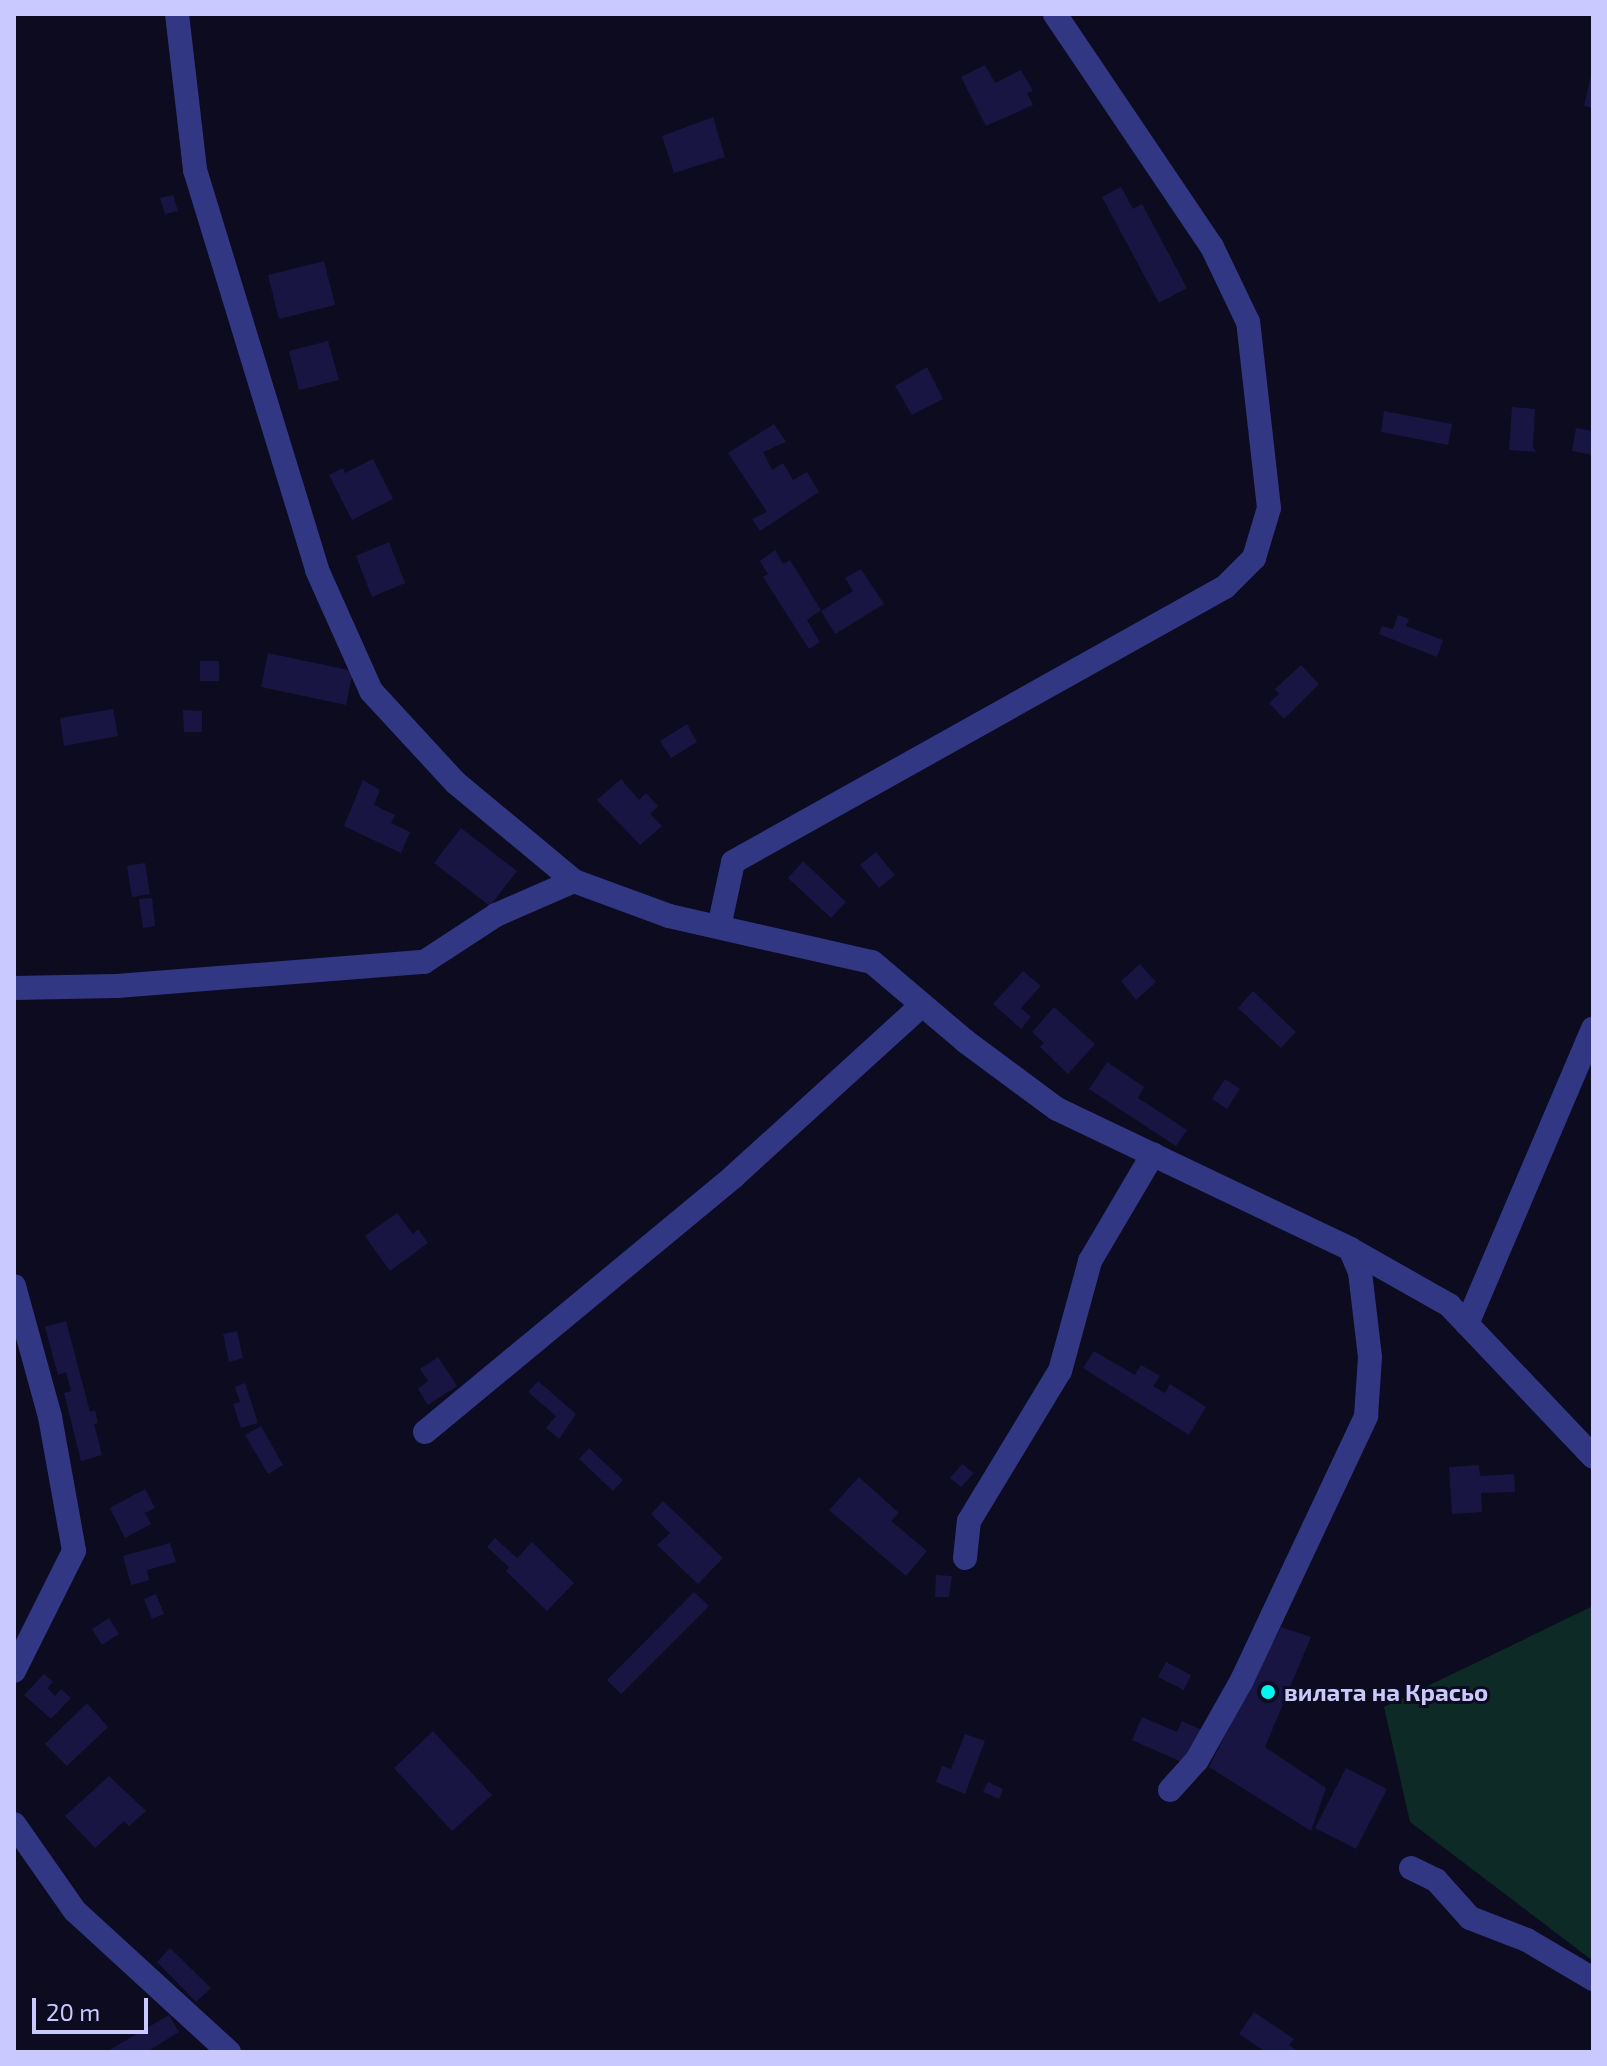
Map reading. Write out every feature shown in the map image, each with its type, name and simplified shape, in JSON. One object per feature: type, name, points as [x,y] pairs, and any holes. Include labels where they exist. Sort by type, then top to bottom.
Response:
[{"type":"street","points":[[177,14],[195,170],[317,570],[371,691],[456,783],[574,881],[669,916],[872,962],[922,1005],[1057,1109],[1350,1249],[1449,1305],[1593,1457]]},
{"type":"street","points":[[719,927],[733,862],[1225,587],[1254,558],[1269,508],[1248,322],[1212,247],[1055,14]]},
{"type":"street","points":[[14,988],[117,986],[424,962],[496,915],[574,881]]},
{"type":"street","points":[[425,1432],[733,1177],[922,1005]]},
{"type":"street","points":[[1467,1324],[1593,1029]]},
{"type":"street","points":[[965,1558],[969,1521],[1060,1371],[1090,1261],[1153,1154]]},
{"type":"street","points":[[1170,1790],[1197,1760],[1242,1680],[1366,1416],[1370,1357],[1360,1272],[1350,1249]]},
{"type":"street","points":[[14,1286],[50,1417],[74,1551],[14,1671]]},
{"type":"street","points":[[14,1824],[75,1911],[229,2052]]},
{"type":"street","points":[[1411,1868],[1436,1880],[1470,1918],[1527,1940],[1593,1979]]},
{"type":"green space","points":[[1593,1606],[1593,1961],[1410,1822],[1384,1707]]},
{"type":"building","points":[[985,65],[995,83],[1021,70],[1033,91],[1027,93],[1033,105],[986,126],[961,77]]},
{"type":"building","points":[[1593,71],[1593,108],[1584,106]]},
{"type":"building","points":[[713,117],[725,157],[674,173],[662,136]]},
{"type":"building","points":[[1121,187],[1133,209],[1142,204],[1187,288],[1159,303],[1102,197]]},
{"type":"building","points":[[173,195],[178,211],[165,214],[160,198]]},
{"type":"building","points":[[324,261],[335,305],[279,319],[268,275]]},
{"type":"building","points":[[328,341],[339,380],[299,390],[289,351]]},
{"type":"building","points":[[927,367],[943,399],[912,415],[895,386]]},
{"type":"building","points":[[1512,407],[1535,409],[1533,447],[1536,452],[1509,450]]},
{"type":"building","points":[[1384,411],[1452,424],[1448,445],[1381,432]]},
{"type":"building","points":[[774,424],[786,442],[763,452],[772,470],[783,463],[793,480],[807,472],[819,492],[760,531],[752,519],[767,512],[728,453]]},
{"type":"building","points":[[1576,428],[1593,431],[1593,455],[1572,451]]},
{"type":"building","points":[[373,459],[393,499],[352,520],[329,475],[343,468],[345,473]]},
{"type":"building","points":[[389,542],[405,583],[372,597],[356,556]]},
{"type":"building","points":[[775,550],[783,564],[790,560],[821,610],[807,620],[820,642],[809,649],[763,577],[768,574],[760,561]]},
{"type":"building","points":[[861,569],[884,604],[835,634],[821,611],[853,591],[845,578]]},
{"type":"building","points":[[1398,615],[1409,619],[1406,626],[1443,640],[1437,657],[1379,634],[1382,626],[1393,629]]},
{"type":"building","points":[[268,653],[353,671],[346,705],[261,687]]},
{"type":"building","points":[[200,661],[219,661],[219,681],[200,681]]},
{"type":"building","points":[[1301,665],[1319,684],[1284,719],[1269,703],[1279,694],[1275,689]]},
{"type":"building","points":[[113,709],[118,736],[64,746],[60,718]]},
{"type":"building","points":[[183,710],[202,711],[202,732],[184,732]]},
{"type":"building","points":[[687,724],[697,742],[671,758],[660,741]]},
{"type":"building","points":[[621,779],[639,800],[646,793],[658,806],[650,814],[662,826],[640,845],[597,800]]},
{"type":"building","points":[[363,780],[380,790],[374,805],[395,815],[391,823],[410,832],[401,853],[344,826]]},
{"type":"building","points":[[461,828],[517,871],[490,906],[434,863]]},
{"type":"building","points":[[876,852],[895,875],[879,888],[860,865]]},
{"type":"building","points":[[803,861],[846,902],[831,918],[788,878]]},
{"type":"building","points":[[145,863],[150,894],[132,897],[127,866]]},
{"type":"building","points":[[152,898],[155,926],[143,928],[139,899]]},
{"type":"building","points":[[1140,964],[1156,982],[1136,1000],[1121,981]]},
{"type":"building","points":[[1023,971],[1041,986],[1021,1008],[1031,1017],[1021,1029],[993,1004]]},
{"type":"building","points":[[1253,991],[1296,1032],[1281,1048],[1238,1008]]},
{"type":"building","points":[[1054,1007],[1095,1044],[1068,1074],[1040,1047],[1044,1043],[1032,1032]]},
{"type":"building","points":[[1107,1062],[1144,1087],[1138,1098],[1187,1130],[1176,1146],[1089,1089]]},
{"type":"building","points":[[1225,1079],[1240,1089],[1227,1109],[1212,1099]]},
{"type":"building","points":[[397,1213],[413,1234],[418,1229],[428,1243],[390,1271],[365,1236]]},
{"type":"building","points":[[66,1321],[90,1412],[95,1410],[98,1423],[94,1424],[102,1455],[81,1461],[64,1393],[71,1391],[66,1372],[58,1375],[45,1327]]},
{"type":"building","points":[[237,1331],[243,1358],[229,1362],[223,1334]]},
{"type":"building","points":[[1094,1351],[1135,1375],[1141,1365],[1160,1376],[1153,1386],[1165,1393],[1170,1384],[1206,1407],[1189,1435],[1083,1368]]},
{"type":"building","points":[[438,1357],[457,1386],[428,1405],[418,1389],[428,1381],[420,1369]]},
{"type":"building","points":[[538,1381],[576,1414],[559,1439],[546,1428],[556,1416],[528,1392]]},
{"type":"building","points":[[245,1383],[258,1423],[241,1428],[233,1404],[240,1402],[235,1387]]},
{"type":"building","points":[[261,1426],[283,1465],[268,1474],[245,1435]]},
{"type":"building","points":[[589,1448],[623,1480],[613,1491],[579,1459]]},
{"type":"building","points":[[962,1464],[974,1473],[961,1487],[950,1478]]},
{"type":"building","points":[[1479,1465],[1480,1476],[1514,1474],[1515,1492],[1481,1493],[1482,1512],[1452,1514],[1449,1467]]},
{"type":"building","points":[[859,1477],[899,1513],[891,1521],[927,1551],[906,1576],[829,1510]]},
{"type":"building","points":[[145,1489],[155,1508],[145,1513],[151,1524],[125,1538],[110,1508]]},
{"type":"building","points":[[663,1501],[723,1558],[698,1584],[657,1545],[670,1533],[651,1514]]},
{"type":"building","points":[[495,1538],[517,1558],[532,1542],[574,1583],[547,1611],[506,1571],[509,1567],[487,1547]]},
{"type":"building","points":[[170,1543],[176,1562],[147,1570],[149,1580],[131,1585],[123,1556]]},
{"type":"building","points":[[936,1575],[952,1576],[949,1597],[935,1597]]},
{"type":"building","points":[[694,1592],[709,1606],[621,1694],[607,1680]]},
{"type":"building","points":[[156,1594],[164,1614],[152,1619],[144,1599]]},
{"type":"building","points":[[109,1618],[119,1634],[102,1645],[92,1629]]},
{"type":"building","name":"вилата на Красьо","points":[[1281,1627],[1311,1637],[1265,1747],[1326,1788],[1311,1831],[1209,1767]]},
{"type":"building","points":[[1166,1662],[1191,1675],[1184,1690],[1158,1677]]},
{"type":"building","points":[[44,1674],[53,1682],[47,1688],[55,1696],[61,1689],[71,1698],[51,1719],[24,1695]]},
{"type":"building","points":[[87,1703],[108,1727],[67,1766],[45,1744]]},
{"type":"building","points":[[1142,1717],[1177,1732],[1182,1721],[1202,1730],[1186,1764],[1132,1740]]},
{"type":"building","points":[[433,1731],[492,1795],[452,1831],[394,1768]]},
{"type":"building","points":[[965,1734],[985,1741],[965,1794],[936,1782],[942,1766],[951,1769]]},
{"type":"building","points":[[1346,1768],[1387,1789],[1356,1849],[1315,1828]]},
{"type":"building","points":[[109,1776],[146,1811],[129,1826],[124,1821],[95,1848],[65,1816]]},
{"type":"building","points":[[988,1782],[1003,1789],[999,1799],[983,1792]]},
{"type":"building","points":[[170,1948],[211,1988],[196,2002],[157,1962]]},
{"type":"building","points":[[1254,2012],[1294,2039],[1289,2045],[1299,2052],[1266,2052],[1239,2034]]},
{"type":"building","points":[[169,2015],[179,2032],[147,2052],[106,2052]]},
{"type":"place","name":"вилата на Красьо","points":[[1268,1692]]}]
